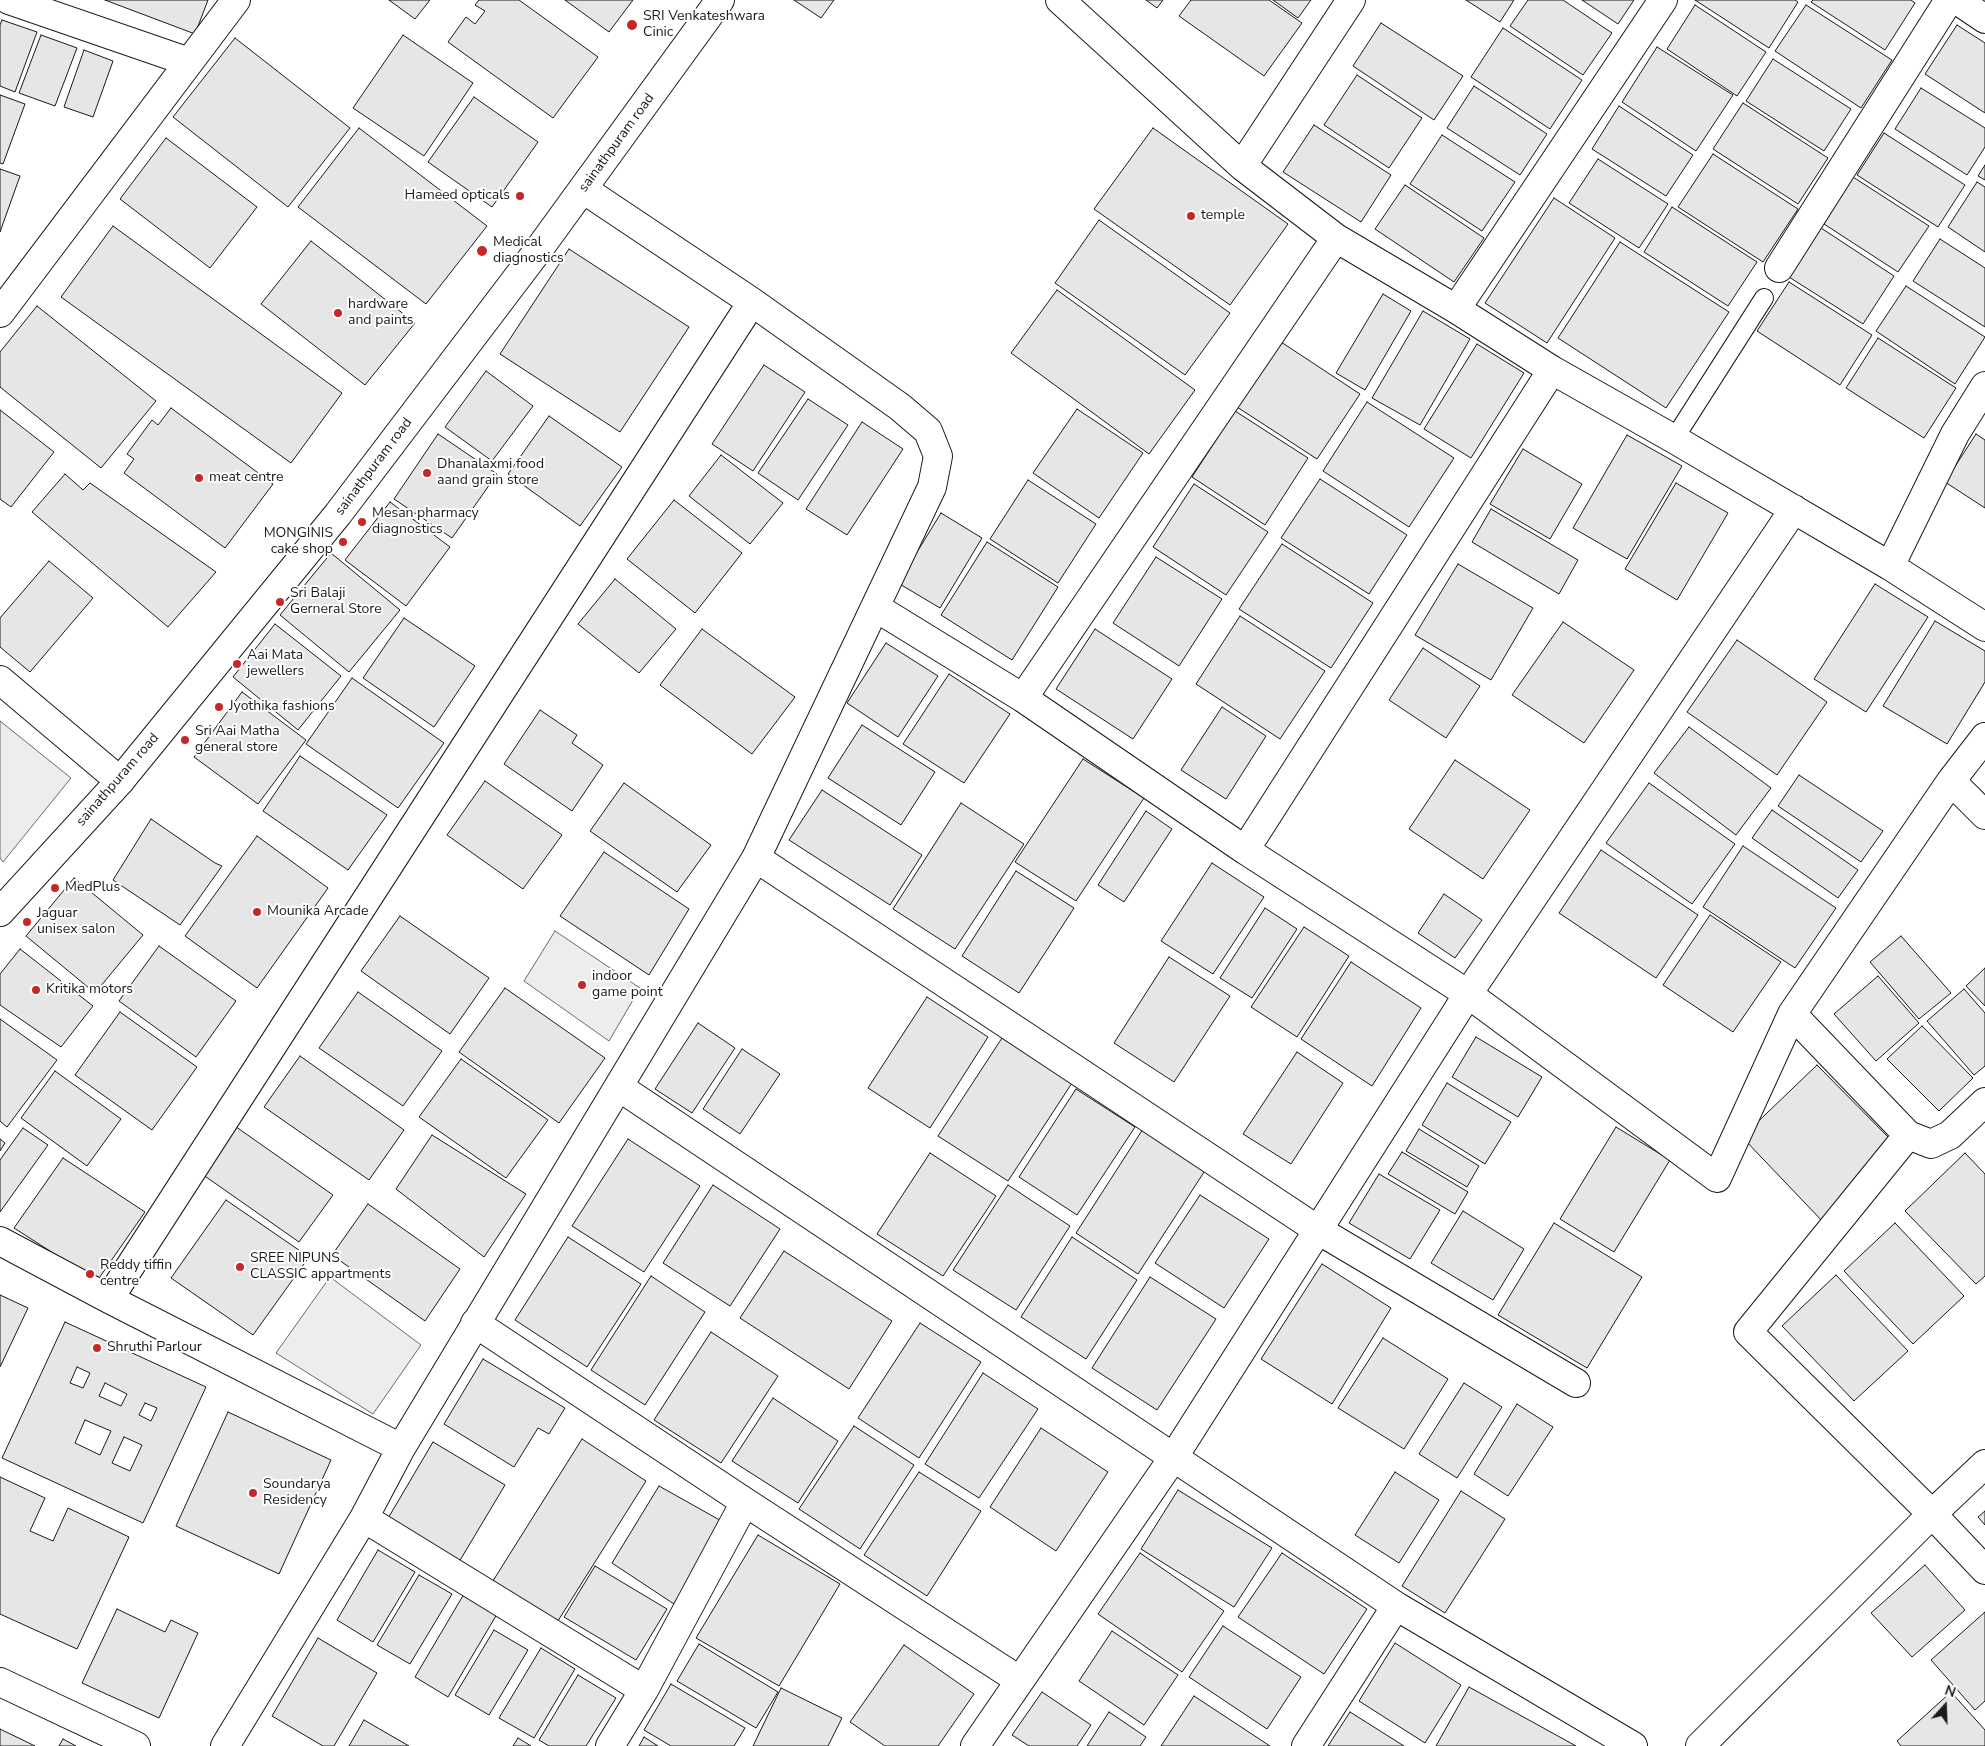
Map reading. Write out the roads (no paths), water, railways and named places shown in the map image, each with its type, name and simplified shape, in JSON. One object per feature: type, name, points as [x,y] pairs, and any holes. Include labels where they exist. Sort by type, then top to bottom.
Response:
[{"type":"street","points":[[9,0],[189,62]]},
{"type":"street","points":[[0,313],[236,0]]},
{"type":"street","name":"sainathpuram road","points":[[0,912],[120,781],[338,514],[583,190],[720,0]]},
{"type":"street","points":[[1060,0],[1242,166],[1336,238],[1456,309],[1552,370],[1674,439],[1890,566],[1985,627]]},
{"type":"street","points":[[1242,166],[1351,0]]},
{"type":"street","points":[[1456,309],[1663,0]]},
{"type":"street","points":[[1779,268],[1949,0]]},
{"type":"street","points":[[1957,0],[1985,19]]},
{"type":"street","points":[[225,1746],[364,1518],[401,1448],[475,1323],[620,1087],[756,858],[932,487],[938,456],[928,431],[900,407],[752,302],[583,190]]},
{"type":"street","points":[[1024,698],[1336,238]]},
{"type":"street","points":[[109,1299],[752,302]]},
{"type":"street","points":[[1245,850],[1552,370]]},
{"type":"street","points":[[1890,566],[1955,434],[1985,386]]},
{"type":"street","points":[[975,1746],[1173,1458],[1468,994],[1794,509]]},
{"type":"street","points":[[875,608],[1024,698],[1245,850],[1468,994],[1717,1178],[1792,1014],[1951,781],[1985,737]]},
{"type":"street","points":[[0,680],[120,781]]},
{"type":"street","points":[[1951,781],[1985,815]]},
{"type":"street","points":[[756,858],[1318,1230],[1576,1383]]},
{"type":"street","points":[[1792,1014],[1908,1135],[1931,1144],[1950,1135],[1985,1102]]},
{"type":"street","points":[[620,1087],[1396,1606],[1633,1746]]},
{"type":"street","points":[[1908,1135],[1748,1332],[1932,1514],[1985,1570]]},
{"type":"street","points":[[0,1241],[109,1299],[401,1448]]},
{"type":"street","points":[[475,1323],[745,1502],[1019,1680]]},
{"type":"street","points":[[1700,1746],[1932,1514],[1985,1464]]},
{"type":"street","points":[[610,1746],[644,1690],[745,1502]]},
{"type":"street","points":[[364,1518],[644,1690]]},
{"type":"street","points":[[1306,1746],[1396,1606]]},
{"type":"street","points":[[0,1682],[136,1746]]},
{"type":"lane","points":[[1674,439],[1764,298]]},
{"type":"place","name":"SRI Venkateshwara Cinic","points":[[632,25]]},
{"type":"place","name":"Hameed opticals","points":[[520,196]]},
{"type":"place","name":"temple","points":[[1191,216]]},
{"type":"place","name":"Medical diagnostics","points":[[482,251]]},
{"type":"place","name":"hardware and paints","points":[[338,313]]},
{"type":"place","name":"Dhanalaxmi food aand grain store","points":[[427,473]]},
{"type":"place","name":"meat centre","points":[[199,478]]},
{"type":"place","name":"Mesan pharmacy diagnostics","points":[[362,522]]},
{"type":"place","name":"MONGINIS cake shop","points":[[343,542]]},
{"type":"place","name":"Sri Balaji Gerneral Store","points":[[280,602]]},
{"type":"place","name":"Aai Mata jewellers","points":[[237,664]]},
{"type":"place","name":"Jyothika fashions","points":[[219,707]]},
{"type":"place","name":"Sri Aai Matha general store","points":[[185,740]]},
{"type":"place","name":"MedPlus","points":[[55,888]]},
{"type":"place","name":"Mounika Arcade","points":[[257,912]]},
{"type":"place","name":"Jaguar unisex salon","points":[[27,922]]},
{"type":"place","name":"indoor game point","points":[[582,985]]},
{"type":"place","name":"Kritika motors","points":[[36,990]]},
{"type":"place","name":"SREE NIPUNS CLASSIC appartments","points":[[240,1267]]},
{"type":"place","name":"Reddy tiffin centre","points":[[90,1274]]},
{"type":"place","name":"Shruthi Parlour","points":[[97,1348]]},
{"type":"place","name":"Soundarya Residency","points":[[253,1493]]}]
